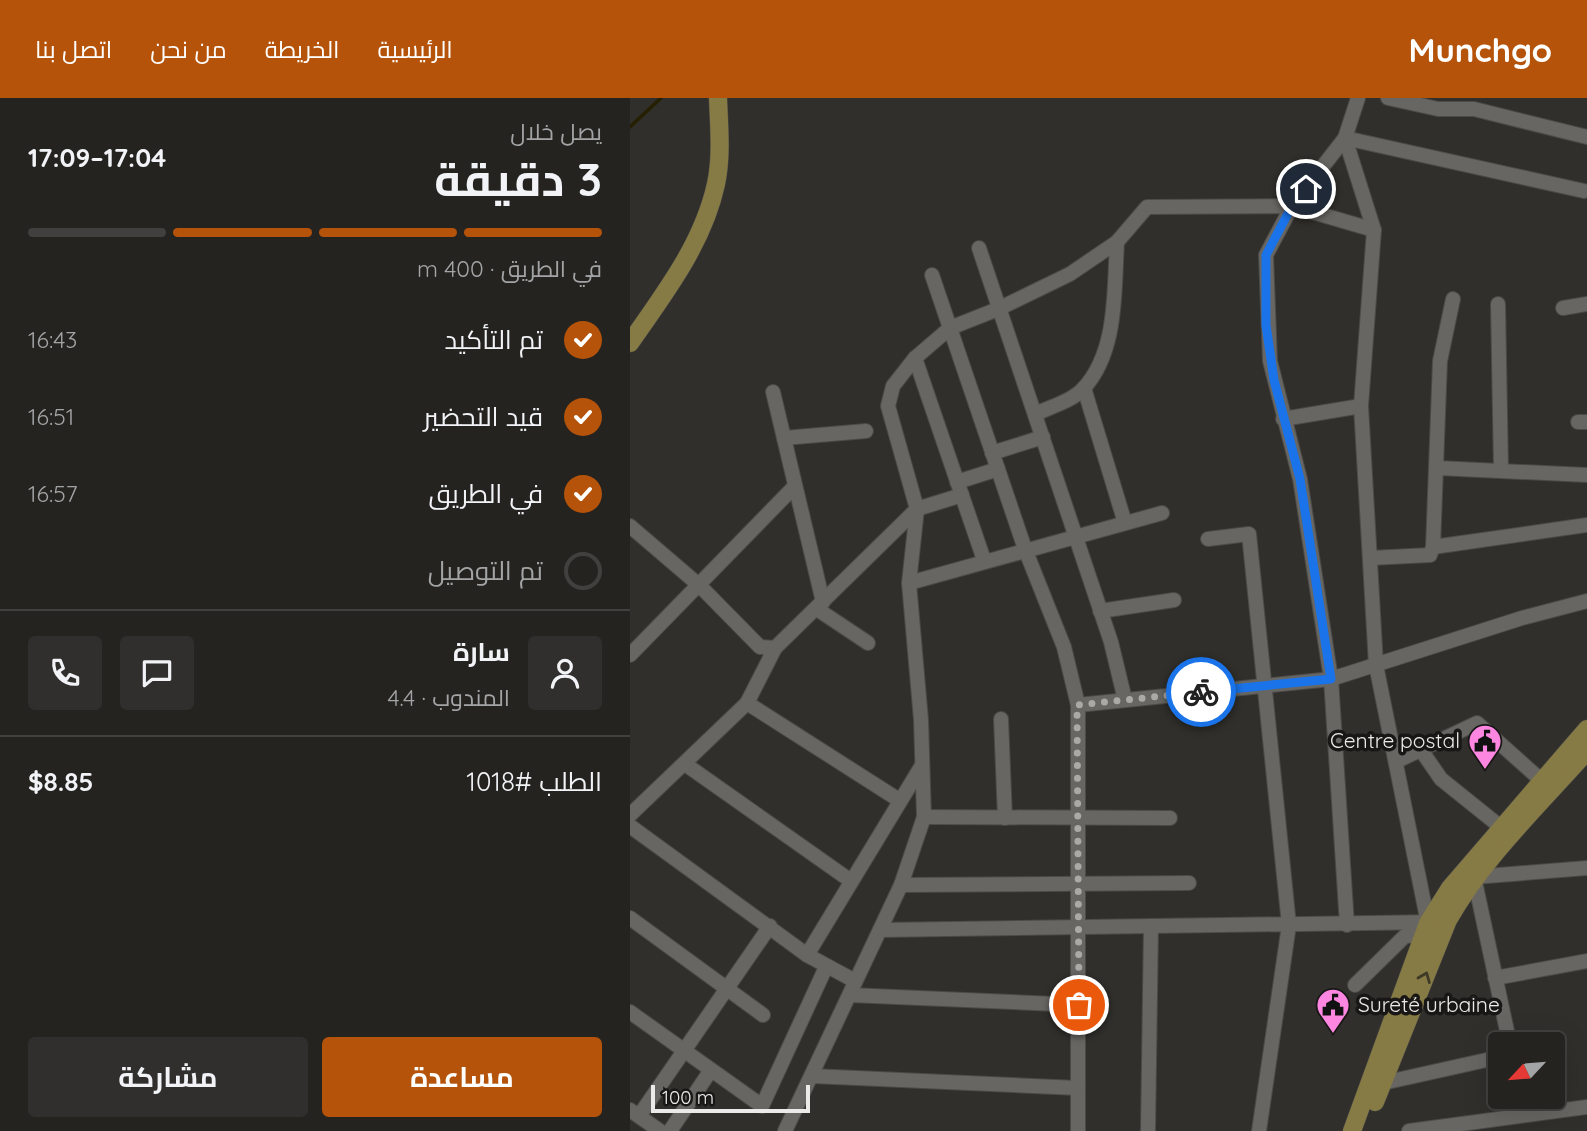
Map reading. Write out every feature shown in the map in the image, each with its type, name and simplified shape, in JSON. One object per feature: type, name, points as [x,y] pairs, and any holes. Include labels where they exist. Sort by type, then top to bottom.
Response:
[{"type":"main road","points":[[630,343],[676,277],[702,228],[717,173],[718,98]]},
{"type":"main road","points":[[1352,1131],[1426,929],[1450,888],[1542,781],[1585,740]]},
{"type":"main road","points":[[1364,1131],[1448,920],[1475,877],[1585,740]]},
{"type":"street","points":[[1347,925],[1331,679],[1300,479],[1270,361],[1266,255],[1292,206],[1345,138],[1358,98]]},
{"type":"street","points":[[1388,98],[1437,109],[1474,104],[1587,137]]},
{"type":"street","points":[[1345,138],[1584,191]]},
{"type":"street","points":[[1345,138],[1374,230],[1361,406],[1376,665],[1397,761],[1426,929]]},
{"type":"street","points":[[785,1131],[901,885],[924,817],[921,720],[909,583],[917,509],[888,406],[893,386],[915,358],[950,328],[998,309],[1070,274],[1117,242],[1147,207],[1292,206],[1374,230]]},
{"type":"street","points":[[1035,414],[1084,388],[1105,355],[1113,301],[1117,242]]},
{"type":"street","points":[[979,248],[1118,662],[1125,699]]},
{"type":"street","points":[[932,275],[1025,549],[1064,647],[1077,705],[1080,884],[1078,1131]]},
{"type":"street","points":[[1370,558],[1430,555],[1433,547],[1440,361],[1453,299]]},
{"type":"street","points":[[1498,304],[1502,469]]},
{"type":"street","points":[[1563,308],[1587,304]]},
{"type":"street","points":[[915,358],[984,561]]},
{"type":"street","points":[[1084,388],[1125,523]]},
{"type":"street","points":[[773,392],[796,486],[820,606],[868,643]]},
{"type":"street","points":[[1283,419],[1361,406]]},
{"type":"street","points":[[784,438],[866,431]]},
{"type":"street","points":[[992,453],[1043,437]]},
{"type":"street","points":[[1437,468],[1587,475]]},
{"type":"street","points":[[630,815],[747,703],[775,648],[917,509],[998,469]]},
{"type":"street","points":[[630,655],[796,486]]},
{"type":"street","points":[[909,583],[1162,513]]},
{"type":"street","points":[[1433,547],[1587,525]]},
{"type":"street","points":[[630,526],[700,586],[760,647],[775,648]]},
{"type":"street","points":[[1208,538],[1249,534],[1289,925],[1259,1131]]},
{"type":"street","points":[[1100,611],[1174,600]]},
{"type":"street","points":[[1077,705],[1331,679],[1522,618],[1587,601]]},
{"type":"street","points":[[747,703],[899,800]]},
{"type":"street","points":[[1002,719],[1005,818]]},
{"type":"street","points":[[1397,761],[1477,723],[1542,781]]},
{"type":"street","points":[[1421,750],[1441,779],[1502,828]]},
{"type":"street","points":[[685,764],[851,881]]},
{"type":"street","points":[[807,955],[921,767]]},
{"type":"street","points":[[924,817],[1170,818]]},
{"type":"street","points":[[630,826],[852,988],[1079,1005]]},
{"type":"street","points":[[1507,1032],[1475,877],[1587,868]]},
{"type":"street","points":[[901,885],[1189,883]]},
{"type":"street","points":[[630,918],[763,1015]]},
{"type":"street","points":[[1355,985],[1405,936],[1448,920]]},
{"type":"street","points":[[880,930],[1289,925],[1426,929]]},
{"type":"street","points":[[660,1131],[634,1113],[683,1050],[770,926]]},
{"type":"street","points":[[1148,1131],[1151,926]]},
{"type":"street","points":[[1495,978],[1587,961]]},
{"type":"street","points":[[630,1012],[762,1106],[826,967]]},
{"type":"street","points":[[1383,1083],[1488,1060]]},
{"type":"street","points":[[670,1131],[711,1070]]},
{"type":"street","points":[[812,1076],[1078,1088]]},
{"type":"street","points":[[1409,1131],[1587,1107]]},
{"type":"street","points":[[1526,1110],[1534,1131]]},
{"type":"waterway","points":[[630,127],[661,98]]},
{"type":"way so far","points":[[1079,1005],[1077,705],[1201,692]]},
{"type":"place","name":"Centre postal","points":[[1485,771]]},
{"type":"place","name":"Sureté urbaine","points":[[1333,1035]]},
{"type":"route","points":[[1201,692],[1331,679],[1300,479],[1274,380],[1266,325],[1266,255],[1292,206],[1306,189]]}]
